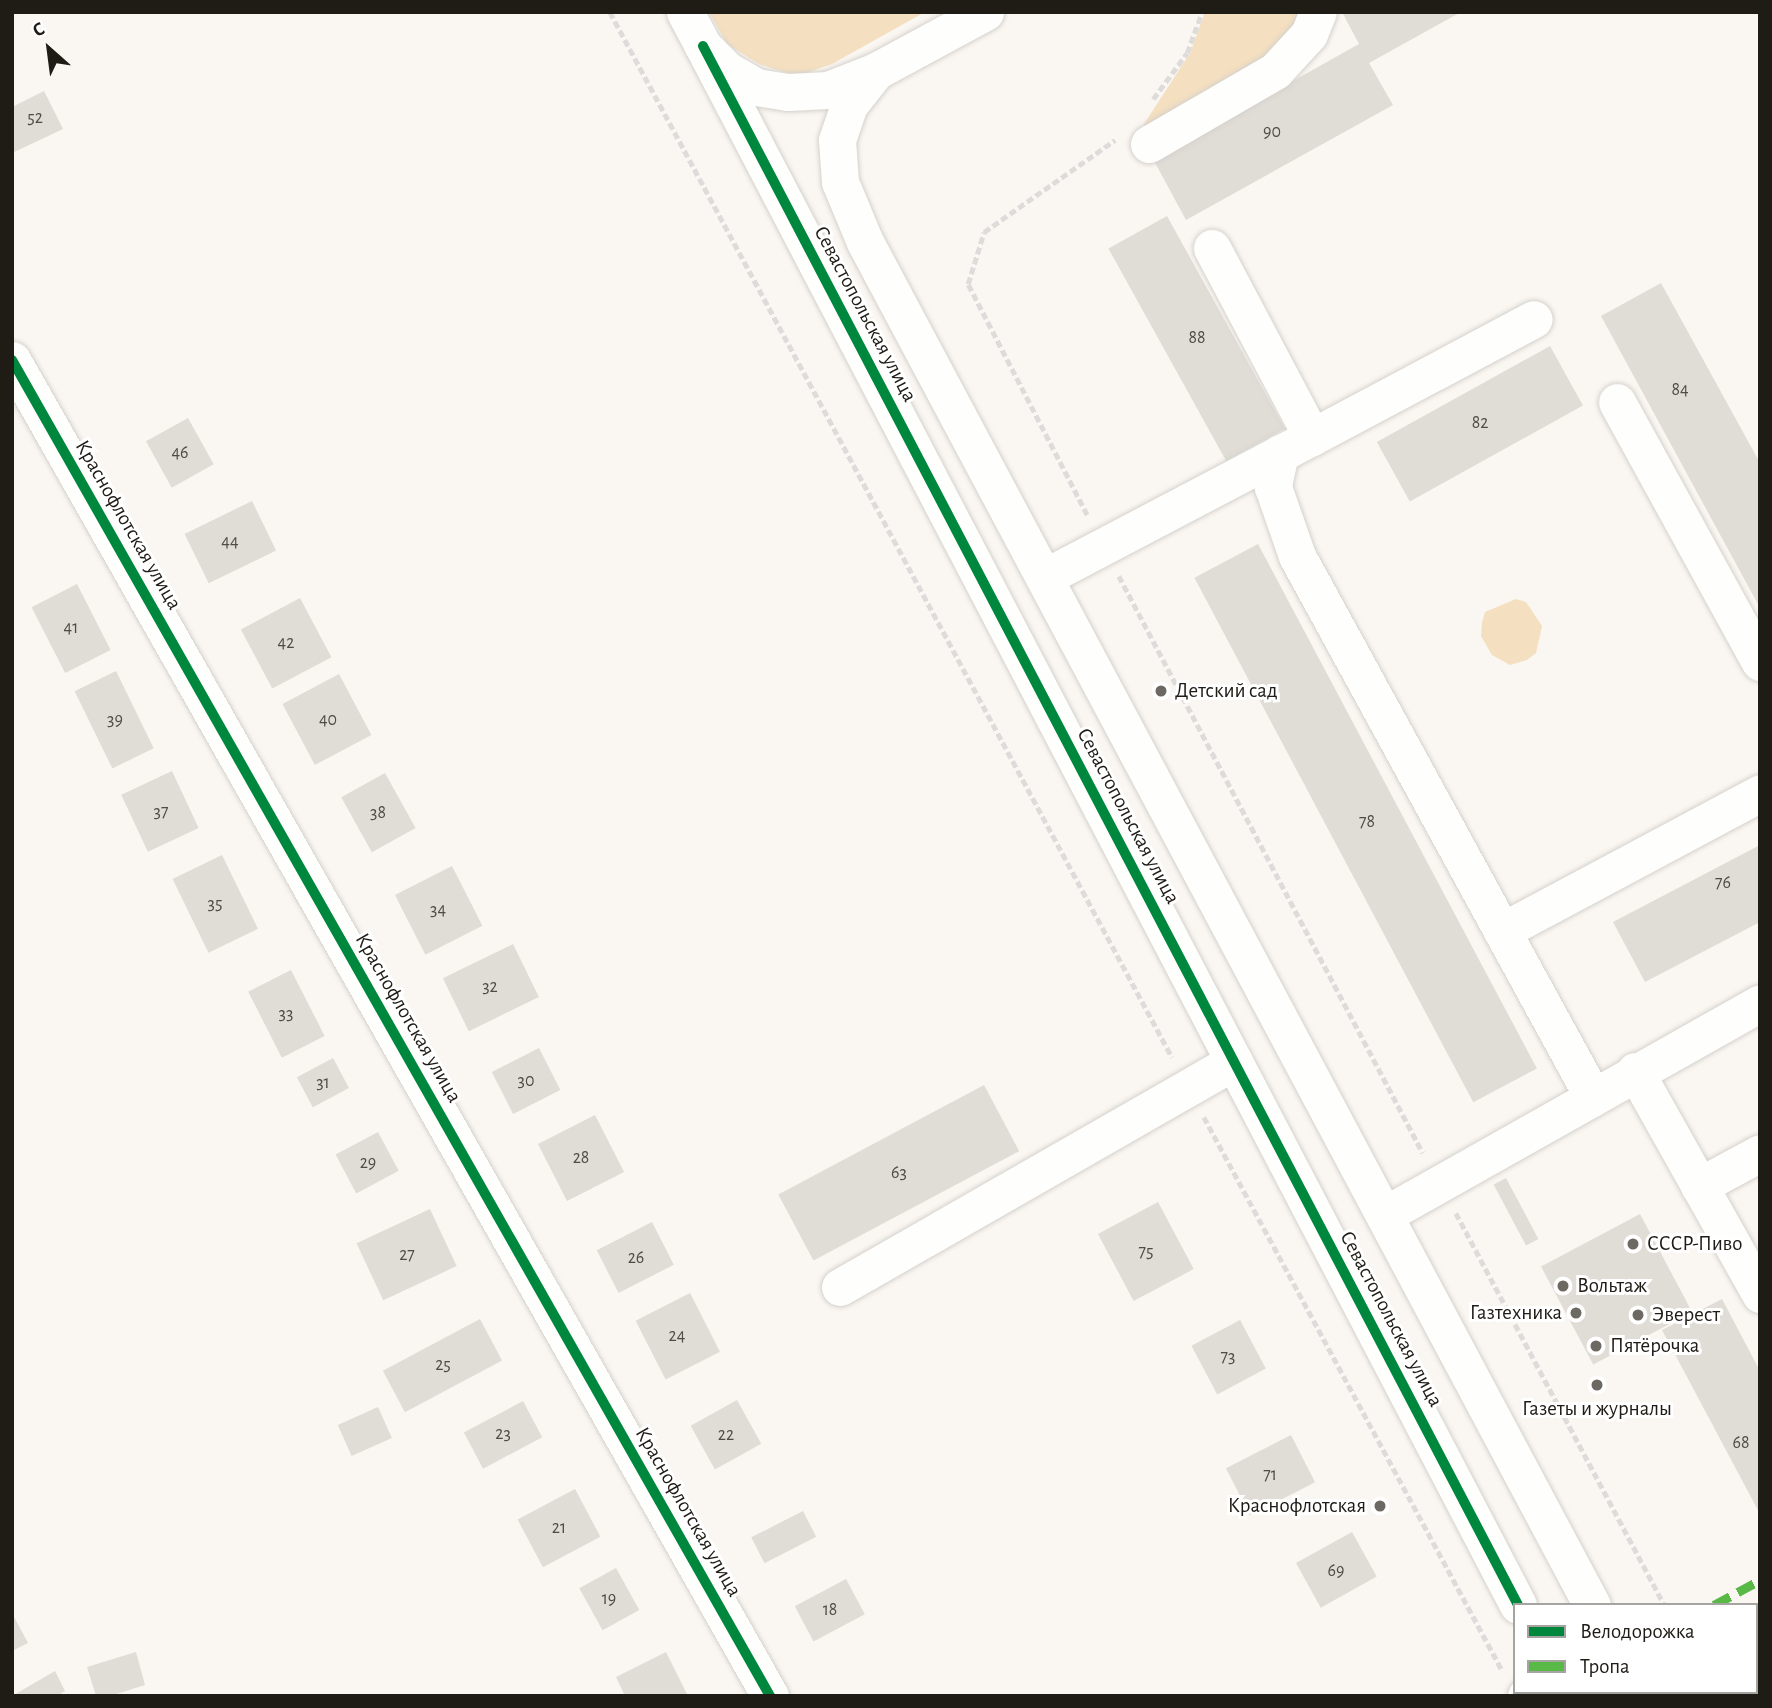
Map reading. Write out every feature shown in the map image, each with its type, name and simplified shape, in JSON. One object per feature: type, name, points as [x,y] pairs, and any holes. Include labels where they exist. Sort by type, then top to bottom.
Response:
[{"type":"street","name":"Севастопольская улица","points":[[685,12],[1517,1603]]},
{"type":"street","points":[[703,46],[727,70],[756,87],[788,92],[828,90],[876,71],[985,12]]},
{"type":"street","points":[[1134,141],[1275,71],[1310,34],[1318,12]]},
{"type":"street","name":"Севастопольская улица","points":[[876,71],[849,105],[837,140],[840,182],[865,242],[1386,1214],[1591,1603]]},
{"type":"street","points":[[1212,248],[1296,445]]},
{"type":"street","points":[[1045,577],[1534,319]]},
{"type":"street","name":"Краснофлотская улица","points":[[12,360],[770,1696]]},
{"type":"street","points":[[1617,402],[1760,662]]},
{"type":"street","points":[[1296,445],[1273,486],[1297,556],[1593,1097]]},
{"type":"street","points":[[1503,931],[1760,793]]},
{"type":"street","points":[[1386,1214],[1635,1071],[1760,1003]]},
{"type":"street","points":[[839,1287],[1234,1061]]},
{"type":"street","points":[[1635,1071],[1760,1294]]},
{"type":"street","points":[[1699,1186],[1760,1153]]},
{"type":"path","points":[[610,12],[1178,1069]]},
{"type":"path","points":[[1147,108],[1187,52],[1202,12]]},
{"type":"path","points":[[1134,141],[984,232],[968,284],[1103,546],[1663,1603]]},
{"type":"path","points":[[1198,1106],[1513,1682]]},
{"type":"shaded area","points":[[709,12],[925,12],[832,64],[797,76],[759,64],[727,44]]},
{"type":"shaded area","points":[[1205,12],[1311,12],[1303,33],[1148,134],[1144,124],[1190,53]]},
{"type":"shaded area","points":[[1516,599],[1526,602],[1542,626],[1536,653],[1527,660],[1510,665],[1492,655],[1481,636],[1482,623],[1485,612]]},
{"type":"building","points":[[1342,12],[1461,12],[1369,63],[1393,105],[1186,220],[1153,159],[1359,44]]},
{"type":"building","points":[[44,91],[63,129],[12,153],[12,107]]},
{"type":"building","points":[[1167,216],[1285,429],[1226,461],[1108,248]]},
{"type":"building","points":[[1661,283],[1760,463],[1760,608],[1601,316]]},
{"type":"building","points":[[1550,346],[1583,405],[1410,501],[1377,442]]},
{"type":"building","points":[[188,418],[214,464],[172,488],[146,441]]},
{"type":"building","points":[[252,501],[276,550],[209,583],[185,534]]},
{"type":"building","points":[[1258,544],[1537,1068],[1473,1102],[1194,578]]},
{"type":"building","points":[[77,584],[111,650],[65,673],[32,607]]},
{"type":"building","points":[[300,598],[331,657],[272,689],[241,629]]},
{"type":"building","points":[[116,671],[154,748],[112,768],[75,691]]},
{"type":"building","points":[[339,674],[371,735],[315,765],[282,704]]},
{"type":"building","points":[[172,771],[199,828],[148,852],[121,795]]},
{"type":"building","points":[[385,773],[416,828],[372,852],[341,797]]},
{"type":"building","points":[[1760,845],[1760,922],[1645,982],[1613,922]]},
{"type":"building","points":[[222,855],[258,929],[209,953],[173,879]]},
{"type":"building","points":[[452,866],[482,926],[425,955],[395,895]]},
{"type":"building","points":[[513,944],[539,997],[469,1031],[443,978]]},
{"type":"building","points":[[291,970],[325,1036],[282,1058],[248,992]]},
{"type":"building","points":[[539,1048],[560,1090],[513,1114],[492,1072]]},
{"type":"building","points":[[333,1058],[349,1088],[313,1107],[297,1077]]},
{"type":"building","points":[[984,1085],[1019,1151],[813,1261],[778,1194]]},
{"type":"building","points":[[595,1115],[624,1172],[567,1201],[538,1144]]},
{"type":"building","points":[[378,1132],[399,1171],[356,1193],[336,1155]]},
{"type":"building","points":[[1506,1178],[1538,1239],[1526,1245],[1494,1185]]},
{"type":"building","points":[[1158,1202],[1194,1269],[1134,1301],[1098,1234]]},
{"type":"building","points":[[430,1209],[457,1266],[383,1300],[357,1243]]},
{"type":"building","points":[[1640,1214],[1692,1312],[1593,1365],[1541,1267]]},
{"type":"building","points":[[652,1222],[674,1265],[619,1293],[597,1250]]},
{"type":"building","points":[[690,1293],[720,1352],[666,1379],[636,1321]]},
{"type":"building","points":[[1722,1299],[1760,1371],[1760,1514],[1662,1330]]},
{"type":"building","points":[[480,1319],[502,1360],[405,1412],[383,1371]]},
{"type":"building","points":[[1240,1320],[1266,1369],[1217,1394],[1191,1346]]},
{"type":"building","points":[[737,1400],[761,1444],[715,1469],[691,1426]]},
{"type":"building","points":[[523,1401],[542,1437],[483,1469],[464,1432]]},
{"type":"building","points":[[378,1407],[392,1438],[352,1456],[338,1425]]},
{"type":"building","points":[[1291,1435],[1315,1482],[1250,1515],[1226,1468]]},
{"type":"building","points":[[575,1489],[600,1537],[543,1567],[518,1520]]},
{"type":"building","points":[[803,1511],[816,1537],[764,1563],[751,1537]]},
{"type":"building","points":[[1352,1532],[1377,1577],[1321,1608],[1296,1563]]},
{"type":"building","points":[[616,1568],[639,1610],[603,1630],[579,1588]]},
{"type":"building","points":[[846,1579],[865,1614],[814,1642],[795,1606]]},
{"type":"building","points":[[12,1613],[28,1643],[12,1651]]},
{"type":"building","points":[[136,1652],[145,1685],[110,1696],[96,1696],[87,1667]]},
{"type":"building","points":[[666,1652],[688,1696],[625,1696],[616,1677]]},
{"type":"building","points":[[55,1671],[65,1691],[57,1696],[12,1696]]},
{"type":"marked path","points":[[1718,1603],[1760,1580]]},
{"type":"cycle path","points":[[703,46],[1517,1603]]},
{"type":"cycle path","points":[[12,360],[770,1696]]},
{"type":"place","name":"Детский сад","points":[[1161,691]]},
{"type":"place","name":"СССР-Пиво","points":[[1633,1244]]},
{"type":"place","name":"Вольтаж","points":[[1563,1286]]},
{"type":"place","name":"Газтехника","points":[[1576,1313]]},
{"type":"place","name":"Эверест","points":[[1638,1315]]},
{"type":"place","name":"Пятёрочка","points":[[1596,1346]]},
{"type":"place","name":"Газеты и журналы","points":[[1597,1385]]},
{"type":"place","name":"Краснофлотская","points":[[1380,1506]]}]
